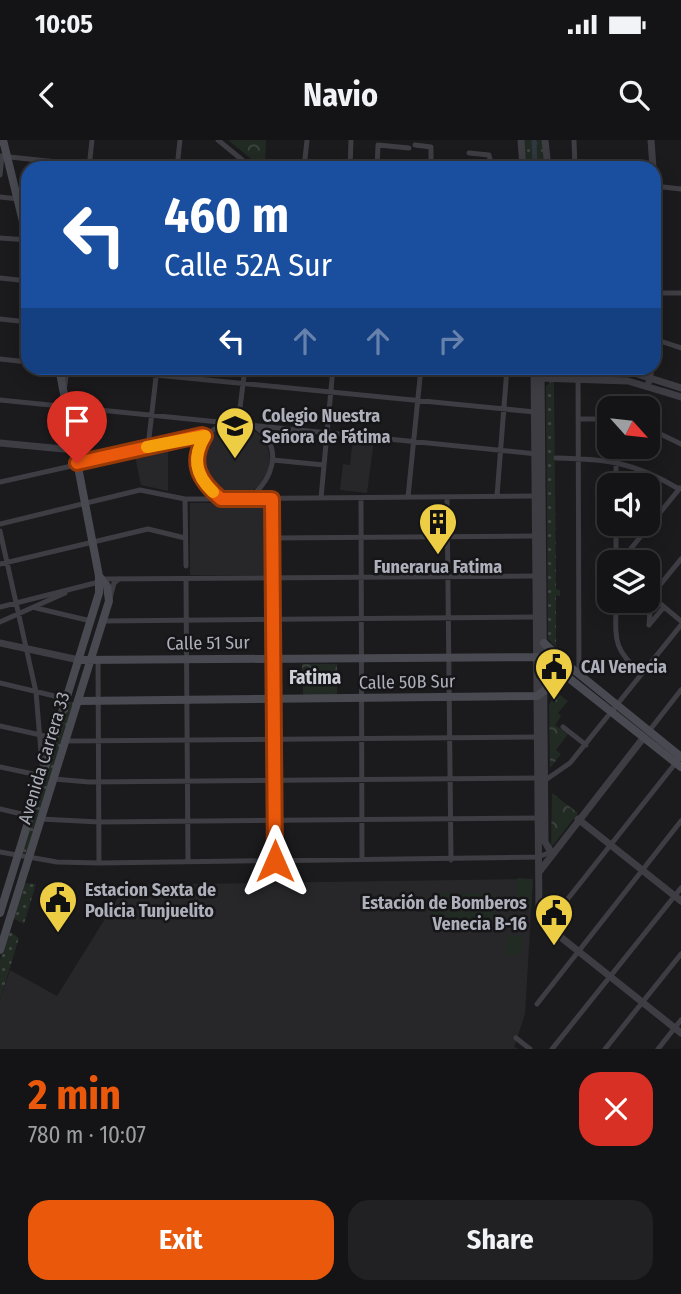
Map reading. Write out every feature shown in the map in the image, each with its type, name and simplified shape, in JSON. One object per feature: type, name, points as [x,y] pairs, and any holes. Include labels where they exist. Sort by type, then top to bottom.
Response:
[{"type":"main road","points":[[3,140],[3,156],[21,212]]},
{"type":"main road","name":"Avenida Carrera 33","points":[[0,950],[4,928],[29,859],[78,701],[94,660],[109,601],[101,579],[75,463],[69,407],[61,375]]},
{"type":"main road","name":"Avenida Carrera 33","points":[[0,913],[3,892],[18,856],[91,621],[101,579]]},
{"type":"main road","points":[[544,643],[615,708],[680,760]]},
{"type":"main road","points":[[540,656],[569,666]]},
{"type":"main road","name":"Calle 51 Sur","points":[[79,660],[540,656]]},
{"type":"main road","points":[[540,695],[561,677],[567,676],[615,708]]},
{"type":"main road","points":[[71,685],[73,695],[78,701]]},
{"type":"main road","name":"Calle 50B Sur","points":[[78,701],[540,695]]},
{"type":"street","points":[[90,161],[92,140]]},
{"type":"street","points":[[178,161],[180,140]]},
{"type":"street","points":[[218,140],[244,161]]},
{"type":"street","points":[[305,161],[307,140]]},
{"type":"street","points":[[350,161],[351,140]]},
{"type":"street","points":[[521,140],[522,161]]},
{"type":"street","points":[[545,140],[547,161]]},
{"type":"street","points":[[574,140],[575,161]]},
{"type":"street","points":[[651,140],[652,161]]},
{"type":"street","points":[[377,161],[378,145],[430,147],[431,161]]},
{"type":"street","points":[[469,153],[489,155],[490,161]]},
{"type":"street","points":[[0,175],[3,156],[42,161]]},
{"type":"street","points":[[661,187],[681,189]]},
{"type":"street","points":[[0,197],[21,199]]},
{"type":"street","points":[[0,238],[21,240]]},
{"type":"street","points":[[0,278],[21,280]]},
{"type":"street","points":[[661,293],[681,293]]},
{"type":"street","points":[[0,319],[21,321]]},
{"type":"street","points":[[661,341],[681,348]]},
{"type":"street","points":[[0,359],[21,361]]},
{"type":"street","points":[[65,388],[66,375]]},
{"type":"street","points":[[148,447],[156,375]]},
{"type":"street","points":[[185,375],[535,412]]},
{"type":"street","points":[[238,424],[244,375]]},
{"type":"street","points":[[320,498],[332,375]]},
{"type":"street","points":[[408,497],[420,375]]},
{"type":"street","points":[[497,496],[506,375]]},
{"type":"street","points":[[538,375],[535,496],[536,617],[540,656],[539,912],[547,926],[678,1030]]},
{"type":"street","points":[[538,375],[544,643],[540,656]]},
{"type":"street","points":[[578,375],[579,674]]},
{"type":"street","points":[[602,375],[681,388]]},
{"type":"street","points":[[649,381],[650,375]]},
{"type":"street","points":[[649,381],[681,397]]},
{"type":"street","points":[[0,400],[538,454]]},
{"type":"street","points":[[578,419],[597,419]]},
{"type":"street","points":[[0,482],[75,463],[205,436],[229,423]]},
{"type":"street","points":[[248,499],[267,481],[273,460],[267,440],[253,425]]},
{"type":"street","points":[[660,434],[681,444]]},
{"type":"street","points":[[205,436],[197,452],[199,475],[221,499]]},
{"type":"street","points":[[0,443],[74,450]]},
{"type":"street","points":[[556,458],[615,460],[637,466],[680,488],[628,550]]},
{"type":"street","points":[[273,460],[324,465]]},
{"type":"street","points":[[615,460],[616,473]]},
{"type":"street","points":[[0,524],[145,489],[185,499],[535,496]]},
{"type":"street","points":[[447,497],[451,860]]},
{"type":"street","points":[[361,498],[362,860]]},
{"type":"street","points":[[185,499],[186,566]]},
{"type":"street","points":[[272,499],[275,861]]},
{"type":"street","points":[[3,564],[152,528],[186,538]]},
{"type":"street","points":[[0,531],[3,564],[16,602],[36,692],[43,776],[0,766]]},
{"type":"street","points":[[272,538],[536,536]]},
{"type":"street","points":[[660,585],[681,559]]},
{"type":"street","points":[[0,607],[101,579],[536,576]]},
{"type":"street","points":[[109,601],[114,583],[119,579]]},
{"type":"street","points":[[186,580],[188,862]]},
{"type":"street","points":[[0,622],[35,608],[70,589]]},
{"type":"street","points":[[54,779],[99,782],[541,780],[565,767],[586,745],[681,623],[660,604]]},
{"type":"street","points":[[660,612],[664,607]]},
{"type":"street","points":[[35,608],[91,621]]},
{"type":"street","points":[[617,613],[618,648],[624,659],[642,674]]},
{"type":"street","points":[[650,613],[649,625],[659,613]]},
{"type":"street","points":[[103,621],[536,617]]},
{"type":"street","name":"Calle 51 Sur","points":[[0,643],[79,660]]},
{"type":"street","points":[[94,660],[98,701],[99,863]]},
{"type":"street","points":[[0,684],[67,699]]},
{"type":"street","points":[[538,874],[551,852],[681,691]]},
{"type":"street","points":[[540,695],[537,737],[545,842],[551,852]]},
{"type":"street","points":[[0,726],[54,738]]},
{"type":"street","points":[[563,727],[586,745]]},
{"type":"street","points":[[66,741],[98,743],[537,737]]},
{"type":"street","points":[[547,926],[680,760]]},
{"type":"street","points":[[0,809],[30,816]]},
{"type":"street","points":[[41,819],[187,822],[538,818]]},
{"type":"street","points":[[578,819],[678,898]]},
{"type":"street","points":[[537,1004],[681,821]]},
{"type":"street","points":[[0,852],[29,859],[99,863],[451,860],[538,857],[551,852]]},
{"type":"street","points":[[552,1049],[610,976],[678,898],[681,888]]},
{"type":"street","points":[[605,1049],[681,954]]},
{"type":"street","points":[[658,1049],[678,1030],[681,1020]]},
{"type":"street","points":[[516,1038],[530,1049]]},
{"type":"shaded area","name":"Colegio Nuestra Señora de Fátima","points":[[228,425],[242,425],[255,431],[264,440],[270,460],[268,473],[260,485],[242,495],[228,495],[215,489],[206,480],[200,467],[200,453],[206,440],[215,431]]},
{"type":"shaded area","points":[[353,437],[374,440],[367,493],[340,490],[343,464],[350,465]]},
{"type":"shaded area","points":[[168,445],[168,491],[141,485],[134,452]]},
{"type":"shaded area","points":[[269,502],[270,575],[190,575],[190,503]]},
{"type":"shaded area","points":[[533,879],[525,1014],[514,1047],[519,1049],[0,1049],[0,1000],[10,970],[57,996],[126,885]]},
{"type":"green space","points":[[228,140],[266,140],[265,161],[254,161]]},
{"type":"green space","points":[[524,140],[542,140],[544,161],[526,161]]},
{"type":"green space","points":[[554,382],[556,589],[560,590],[560,596],[556,596],[556,647],[548,639],[546,386]]},
{"type":"green space","points":[[302,664],[337,664],[337,695],[303,695]]},
{"type":"green space","points":[[556,692],[568,701],[558,713],[561,716],[555,725],[568,734],[556,750],[561,754],[550,768],[549,705]]},
{"type":"green space","points":[[69,701],[74,703],[27,853],[22,852]]},
{"type":"green space","points":[[552,793],[578,813],[551,848]]},
{"type":"green space","points":[[517,878],[533,879],[531,910],[515,909]]},
{"type":"green space","points":[[24,883],[36,884],[24,924],[13,918]]},
{"type":"green space","points":[[432,893],[494,893],[494,922],[432,922]]},
{"type":"green space","points":[[9,931],[19,938],[0,1000],[0,960]]},
{"type":"green space","points":[[507,935],[523,936],[521,955],[505,954]]},
{"type":"waterway","points":[[534,140],[535,161]]},
{"type":"slow traffic","points":[[147,447],[205,436],[197,452],[196,465],[205,485],[213,492]]},
{"type":"place","name":"Colegio Nuestra Señora de Fátima","points":[[235,460]]},
{"type":"place","name":"Funerarua Fatima","points":[[438,556]]},
{"type":"place","name":"CAI Venecia","points":[[554,701]]},
{"type":"place","name":"Estacion Sexta de Policia Tunjuelito","points":[[58,934]]},
{"type":"place","name":"Estación de Bomberos Venecia B-16","points":[[554,947]]},
{"type":"district","name":"Fatima","points":[[315,677]]},
{"type":"route","points":[[77,463],[202,435],[205,436],[197,452],[196,465],[205,485],[221,499],[272,499],[275,861]]}]
